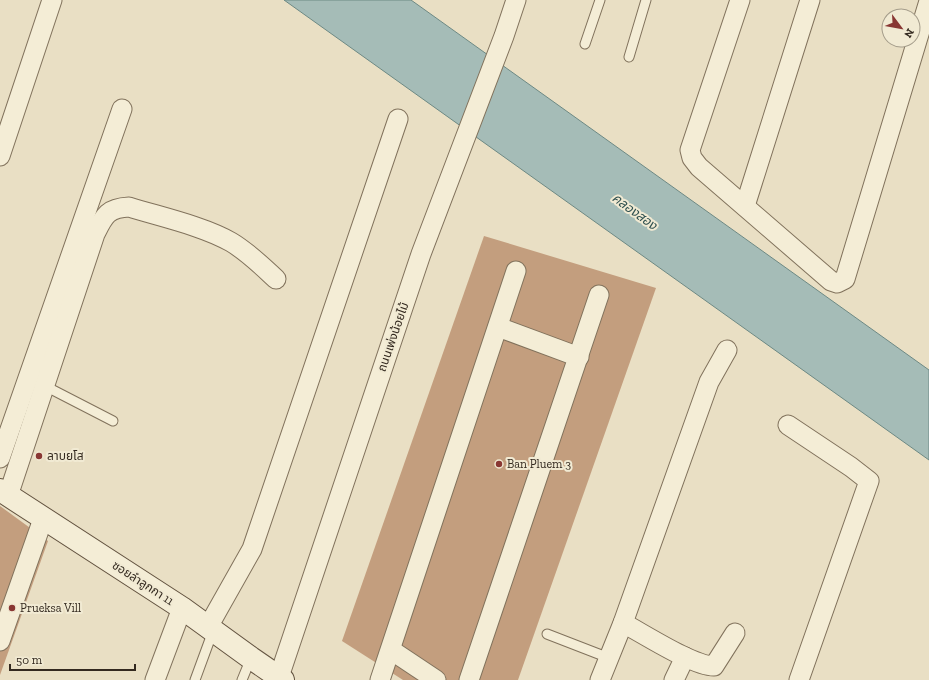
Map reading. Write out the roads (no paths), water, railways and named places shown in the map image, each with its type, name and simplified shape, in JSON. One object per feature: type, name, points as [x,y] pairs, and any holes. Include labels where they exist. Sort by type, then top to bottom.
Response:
[{"type":"street","points":[[0,156],[52,0]]},
{"type":"street","name":"ถนนเพ่งน้อยไม้","points":[[281,678],[418,262],[504,36],[516,0]]},
{"type":"street","points":[[740,0],[690,150],[692,158],[699,167],[831,281],[837,283],[845,279],[929,1]]},
{"type":"street","points":[[745,206],[810,0]]},
{"type":"street","points":[[0,458],[122,109]]},
{"type":"street","points":[[211,629],[252,549],[398,119]]},
{"type":"street","points":[[4,493],[45,386],[95,234],[108,213],[113,209],[129,206],[208,232],[230,242],[244,251],[276,279]]},
{"type":"street","points":[[380,680],[516,271]]},
{"type":"street","points":[[469,680],[599,295]]},
{"type":"street","points":[[498,327],[578,356]]},
{"type":"street","points":[[600,680],[623,623],[709,382],[727,350]]},
{"type":"street","points":[[788,425],[851,467],[869,481],[799,680]]},
{"type":"street","name":"ซอยลำลูกกา 11","points":[[4,493],[182,608],[281,678]]},
{"type":"street","points":[[0,641],[43,519]]},
{"type":"street","points":[[155,680],[182,608]]},
{"type":"street","points":[[623,623],[685,657],[707,666],[714,666],[735,634]]},
{"type":"street","points":[[391,650],[436,680]]},
{"type":"street","points":[[674,680],[685,657]]},
{"type":"lane","points":[[585,44],[600,0]]},
{"type":"lane","points":[[630,57],[646,0]]},
{"type":"lane","points":[[45,386],[113,421]]},
{"type":"lane","points":[[195,680],[211,629]]},
{"type":"lane","points":[[547,634],[609,658]]},
{"type":"lane","points":[[242,680],[251,658]]},
{"type":"water","name":"คลองสอง","points":[[284,0],[411,0],[929,370],[929,460]]},
{"type":"place","name":"ลาบยโส","points":[[39,456]]},
{"type":"place","name":"Ban Pluem 3","points":[[499,464]]},
{"type":"place","name":"Prueksa Vill","points":[[12,608]]}]
